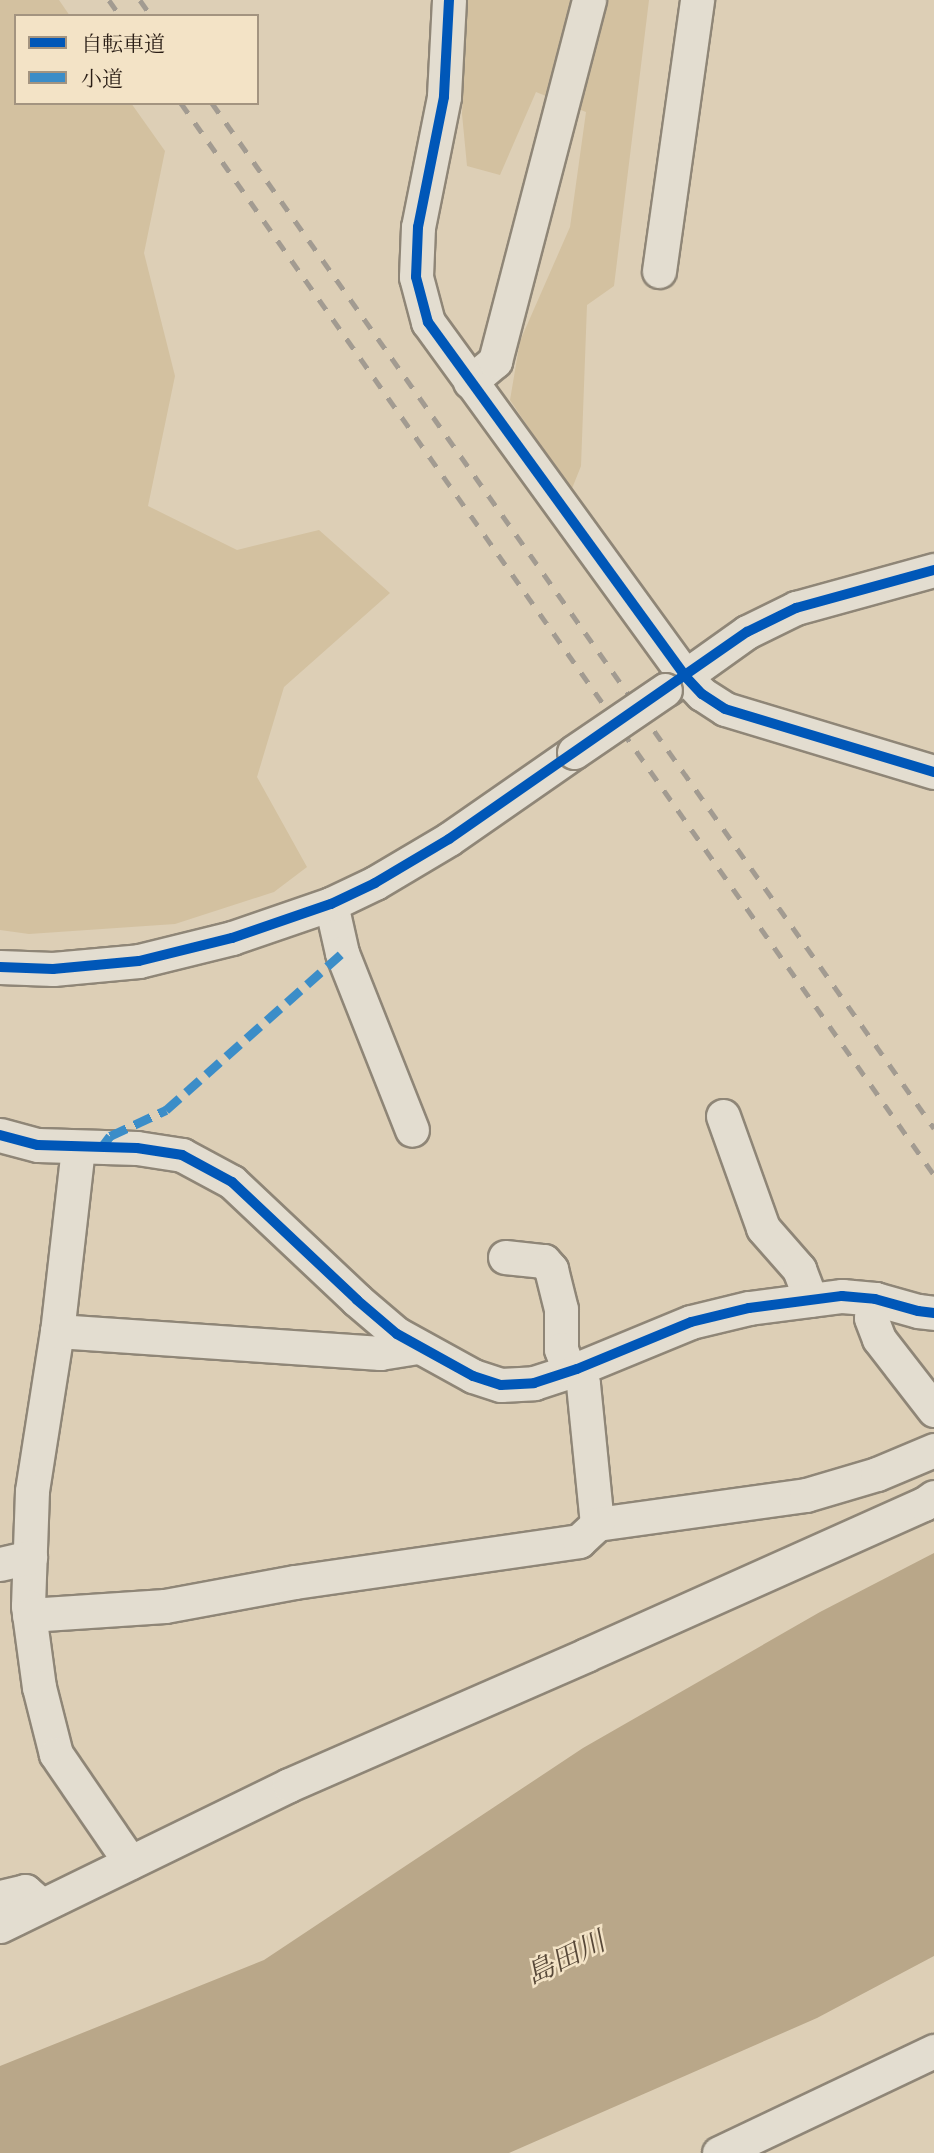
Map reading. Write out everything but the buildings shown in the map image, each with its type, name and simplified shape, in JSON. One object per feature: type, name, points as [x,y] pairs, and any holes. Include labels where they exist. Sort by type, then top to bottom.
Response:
[{"type":"street","points":[[449,0],[444,97],[418,226],[416,277],[428,322],[675,683],[702,694],[725,709],[934,772]]},
{"type":"street","points":[[470,382],[495,361],[589,0]]},
{"type":"street","points":[[659,271],[696,0]]},
{"type":"street","points":[[0,967],[53,969],[139,961],[232,938],[331,904],[375,883],[449,838],[747,632],[796,608],[934,570]]},
{"type":"street","points":[[331,904],[342,953],[412,1130]]},
{"type":"street","points":[[723,1116],[763,1228],[799,1269],[811,1300]]},
{"type":"street","points":[[0,1135],[38,1144],[78,1148],[137,1148],[182,1155],[232,1182],[357,1300],[418,1347],[473,1376],[501,1385],[534,1382],[573,1370],[691,1322],[749,1308],[842,1296],[876,1299],[934,1313]]},
{"type":"street","points":[[78,1148],[57,1331],[32,1490],[15,1560],[29,1615],[39,1687],[56,1754],[130,1862]]},
{"type":"street","points":[[505,1257],[544,1261],[551,1269],[561,1309],[561,1349],[583,1384],[597,1524]]},
{"type":"street","points":[[876,1299],[871,1318],[879,1339],[934,1410]]},
{"type":"street","points":[[57,1331],[380,1353],[418,1347]]},
{"type":"street","points":[[29,1615],[165,1606],[295,1583],[579,1541],[597,1524],[806,1496],[877,1474],[934,1450]]},
{"type":"street","points":[[0,1926],[289,1785],[599,1650],[924,1504],[934,1497]]},
{"type":"street","points":[[0,1897],[25,1891],[41,1905]]},
{"type":"street","points":[[719,2153],[934,2051]]},
{"type":"shaded area","points":[[0,0],[59,0],[69,14],[14,14],[14,105],[132,105],[165,151],[144,253],[175,376],[148,506],[237,550],[319,530],[390,593],[284,687],[257,777],[307,867],[274,892],[175,924],[29,934],[0,930]]},
{"type":"shaded area","points":[[468,0],[649,0],[614,286],[587,305],[581,466],[571,491],[510,400],[520,341],[570,227],[586,112],[536,92],[500,175],[467,166],[462,114]]},
{"type":"water","name":"島田川","points":[[934,1553],[934,1956],[817,2018],[509,2153],[0,2153],[0,2066],[264,1960],[583,1748],[820,1612]]},
{"type":"railway","points":[[109,0],[119,14]]},
{"type":"railway","points":[[140,0],[150,14]]},
{"type":"railway","points":[[182,105],[934,1175]]},
{"type":"railway","points":[[213,105],[934,1128]]},
{"type":"marked path","points":[[101,1148],[110,1136],[166,1110],[342,953]]},
{"type":"cycle path","points":[[449,0],[444,97],[418,227],[416,277],[428,322],[684,675],[702,694],[725,709],[934,772]]},
{"type":"cycle path","points":[[0,967],[53,969],[139,961],[232,938],[331,904],[375,883],[449,839],[747,632],[796,608],[934,570]]},
{"type":"cycle path","points":[[0,1135],[38,1145],[137,1148],[182,1155],[232,1182],[397,1334],[473,1376],[501,1385],[534,1383],[577,1369],[691,1322],[749,1308],[842,1296],[875,1299],[934,1313]]}]
